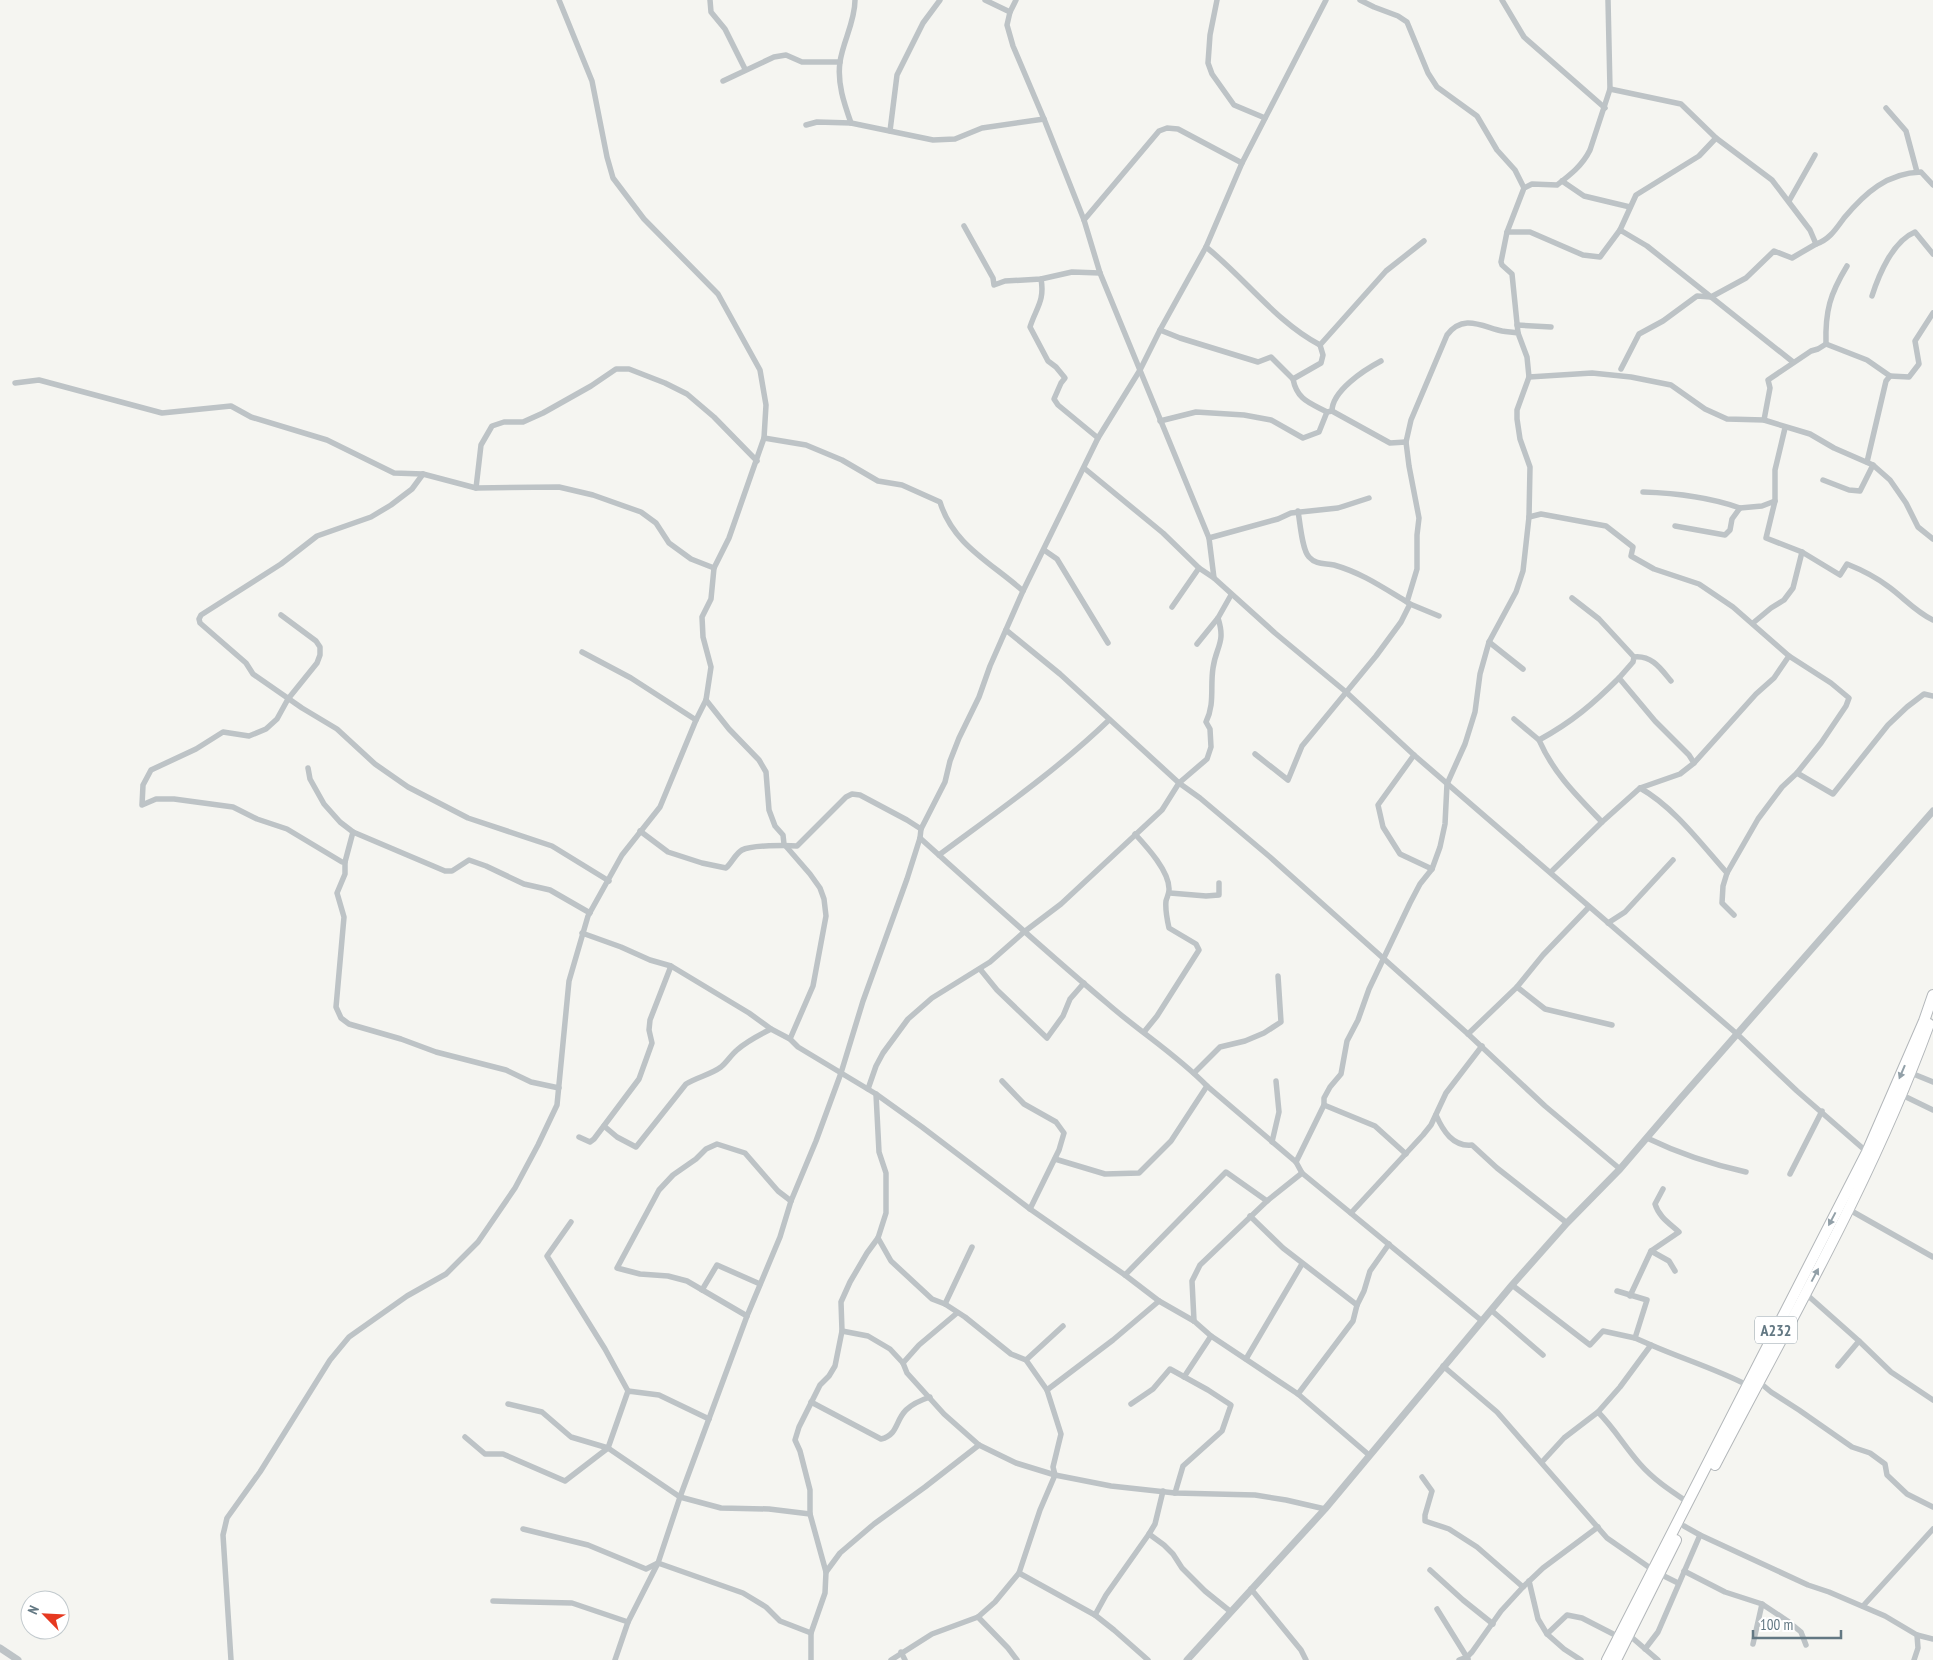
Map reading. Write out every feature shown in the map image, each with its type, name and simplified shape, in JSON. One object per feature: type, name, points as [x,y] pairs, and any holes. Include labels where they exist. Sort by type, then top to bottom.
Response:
[{"type":"highway","name":"A232","points":[[1656,1572],[1684,1526],[1805,1293],[1924,1021],[1933,995]]},
{"type":"highway","name":"A232","points":[[1616,1660],[1624,1636],[1747,1385],[1824,1246],[1848,1209],[1902,1095],[1933,1013]]},
{"type":"highway","name":"A232","points":[[1607,1660],[1624,1636]]},
{"type":"street","points":[[231,1660],[223,1535],[228,1518],[260,1472],[330,1360],[349,1337],[407,1296],[446,1274],[478,1242],[515,1188],[557,1105],[569,981],[582,933],[590,913],[622,855],[660,807],[706,700],[711,667],[703,637],[702,617],[711,598],[714,568],[729,538],[764,438],[766,405],[760,370],[718,294],[644,219],[613,178],[592,81],[559,0]]},
{"type":"street","points":[[710,0],[711,12],[725,29],[745,70]]},
{"type":"street","points":[[851,124],[841,94],[840,62],[848,36],[855,0]]},
{"type":"street","points":[[890,131],[897,75],[923,23],[940,0]]},
{"type":"street","points":[[985,0],[1010,12]]},
{"type":"street","points":[[1016,0],[1010,12],[1007,25],[1008,32],[1084,220],[1100,273],[1209,538],[1214,578]]},
{"type":"street","points":[[1217,0],[1210,35],[1208,63],[1212,74],[1234,105],[1265,118]]},
{"type":"street","points":[[615,1660],[628,1622],[658,1563],[680,1497],[747,1316],[780,1237],[791,1201],[813,1150],[841,1073],[863,1001],[920,838],[921,829],[945,782],[959,738],[979,697],[1023,591],[1098,438],[1140,370],[1206,247],[1242,163],[1326,0]]},
{"type":"street","points":[[1360,0],[1398,16],[1407,22],[1428,73],[1437,87],[1478,116],[1497,150],[1515,170],[1524,188]]},
{"type":"street","points":[[1502,0],[1524,37],[1605,108]]},
{"type":"street","points":[[1296,1162],[1324,1105],[1324,1098],[1341,1074],[1347,1041],[1358,1020],[1369,989],[1410,903],[1420,884],[1432,869],[1440,847],[1445,824],[1448,784],[1468,736],[1475,712],[1480,674],[1489,642],[1516,592],[1523,571],[1529,517],[1530,467],[1520,439],[1517,410],[1529,376],[1527,357],[1518,333],[1512,274],[1501,262],[1507,232],[1524,188],[1532,184],[1557,185],[1586,159],[1610,90],[1608,0]]},
{"type":"street","points":[[723,81],[774,56],[786,55],[802,62],[840,62]]},
{"type":"street","points":[[1610,90],[1681,104],[1716,138],[1772,180],[1810,230],[1816,244]]},
{"type":"street","points":[[1886,108],[1906,131],[1917,172]]},
{"type":"street","points":[[806,125],[817,122],[851,124],[933,140],[955,139],[982,128],[1044,119]]},
{"type":"street","points":[[1084,220],[1159,131],[1167,128],[1178,129],[1242,163]]},
{"type":"street","points":[[1507,232],[1530,232],[1583,255],[1600,257],[1620,230],[1636,195],[1699,156],[1716,138]]},
{"type":"street","points":[[1789,201],[1816,155]]},
{"type":"street","points":[[1621,369],[1639,334],[1663,321],[1697,296],[1711,297],[1746,278],[1774,251],[1792,258],[1822,242],[1830,236],[1855,204],[1884,181],[1896,175],[1921,172],[1933,185]]},
{"type":"street","points":[[1562,181],[1584,196],[1630,207]]},
{"type":"street","points":[[964,226],[993,278],[994,285],[1005,281],[1040,279],[1072,272],[1100,273]]},
{"type":"street","points":[[1620,230],[1647,246],[1793,362]]},
{"type":"street","points":[[1872,296],[1879,274],[1890,255],[1908,234],[1915,232],[1933,254]]},
{"type":"street","points":[[1320,345],[1386,271],[1424,241]]},
{"type":"street","points":[[1206,247],[1228,265],[1272,309],[1308,339],[1320,345],[1323,355],[1321,363],[1293,379]]},
{"type":"street","points":[[1826,344],[1828,307],[1832,292],[1847,266]]},
{"type":"street","points":[[1040,279],[1043,291],[1030,327],[1048,361],[1065,378],[1054,399],[1058,405],[1098,438]]},
{"type":"street","points":[[1764,420],[1770,388],[1768,380],[1793,362],[1826,344],[1867,360],[1890,376],[1909,377],[1919,364],[1915,340],[1933,313]]},
{"type":"street","points":[[1255,754],[1288,780],[1302,746],[1376,656],[1401,622],[1417,569],[1419,518],[1406,442],[1418,404],[1450,330],[1470,322],[1484,324],[1501,331],[1518,333]]},
{"type":"street","points":[[1517,325],[1551,327]]},
{"type":"street","points":[[1160,330],[1258,362],[1271,357],[1293,379],[1294,386],[1301,399],[1390,443],[1406,442]]},
{"type":"street","points":[[1160,421],[1196,412],[1244,415],[1271,420],[1303,438],[1319,432],[1332,405],[1346,385],[1381,361]]},
{"type":"street","points":[[476,488],[481,445],[492,426],[504,422],[523,422],[543,414],[591,386],[616,368],[629,370],[665,383],[687,394],[714,417],[757,460]]},
{"type":"street","points":[[1529,376],[1592,373],[1631,377],[1671,385],[1705,409],[1727,419],[1764,420],[1785,428],[1810,434],[1834,448],[1870,463],[1890,480],[1906,503],[1918,527],[1933,539]]},
{"type":"street","points":[[1823,480],[1849,490],[1860,491],[1870,463],[1886,381],[1890,376]]},
{"type":"street","points":[[16,383],[39,380],[162,413],[230,406],[251,417],[327,440],[394,473],[423,474],[476,488],[559,487],[619,503],[641,512],[656,522],[669,543],[691,559],[714,568]]},
{"type":"street","points":[[1785,428],[1775,470],[1775,500],[1766,538],[1802,552],[1840,575],[1848,564],[1861,569],[1890,587],[1923,615],[1933,620]]},
{"type":"street","points":[[764,438],[806,445],[842,460],[878,481],[902,485],[940,502],[944,517],[952,530],[971,550],[1005,574],[1023,591]]},
{"type":"street","points":[[1084,468],[1163,533],[1200,568],[1346,692],[1414,755],[1737,1034],[1797,1091],[1822,1110],[1867,1152]]},
{"type":"street","points":[[423,474],[412,489],[391,505],[371,516],[317,536],[281,564],[201,615],[200,623],[246,663],[253,674],[288,699],[337,729],[375,764],[408,787],[468,818],[552,846],[609,881]]},
{"type":"street","points":[[1643,492],[1666,492],[1721,502],[1740,508],[1762,506],[1775,500]]},
{"type":"street","points":[[1209,538],[1278,519],[1298,511],[1338,508],[1368,498]]},
{"type":"street","points":[[1675,526],[1725,535],[1730,530],[1732,519],[1740,508]]},
{"type":"street","points":[[1298,511],[1306,552],[1312,560],[1371,579],[1408,603],[1439,616]]},
{"type":"street","points":[[1529,517],[1541,514],[1606,526],[1634,547],[1631,556],[1654,569],[1699,584],[1733,607],[1789,656],[1849,698],[1846,706],[1821,743],[1797,773],[1782,787],[1758,818],[1727,873],[1723,886],[1722,903],[1734,914]]},
{"type":"street","points":[[1044,550],[1057,559],[1108,643]]},
{"type":"street","points":[[1752,623],[1784,600],[1792,588],[1802,552]]},
{"type":"street","points":[[1172,607],[1200,568]]},
{"type":"street","points":[[1197,644],[1218,618],[1230,594]]},
{"type":"street","points":[[1572,598],[1599,619],[1634,658]]},
{"type":"street","points":[[281,615],[304,630],[320,647],[320,655],[317,663],[288,699],[277,719],[266,729],[249,736],[223,732],[196,748],[151,770],[143,785],[142,805],[156,799],[174,799],[233,807],[257,819],[287,829],[345,862]]},
{"type":"street","points":[[868,1089],[883,1053],[908,1019],[932,998],[980,970],[1084,884],[1162,810],[1179,783],[1207,759],[1211,747],[1210,729],[1206,722],[1212,711],[1213,666],[1222,636],[1218,618]]},
{"type":"street","points":[[1006,630],[1060,674],[1179,783],[1270,856],[1482,1046],[1545,1106],[1620,1169]]},
{"type":"street","points":[[1489,642],[1523,668]]},
{"type":"street","points":[[582,652],[631,678],[696,720]]},
{"type":"street","points":[[1634,658],[1643,656],[1658,665],[1671,681]]},
{"type":"street","points":[[1551,872],[1640,788],[1680,774],[1694,763],[1756,694],[1774,678],[1789,656]]},
{"type":"street","points":[[1539,740],[1566,725],[1591,705],[1619,678],[1633,662],[1634,658]]},
{"type":"street","points":[[1619,678],[1655,721],[1689,755],[1694,763]]},
{"type":"street","points":[[1797,773],[1833,794],[1888,725],[1924,694],[1933,696]]},
{"type":"street","points":[[706,700],[759,760],[766,772],[769,810],[775,826],[783,835],[784,844],[820,888],[824,899],[826,916],[814,986],[790,1039]]},
{"type":"street","points":[[1514,718],[1539,740],[1548,760],[1560,778],[1602,822]]},
{"type":"street","points":[[939,855],[1048,773],[1087,742],[1109,720]]},
{"type":"street","points":[[1414,755],[1378,805],[1383,827],[1400,854],[1432,869]]},
{"type":"street","points":[[308,768],[310,779],[324,804],[340,822],[353,832],[445,870],[452,871],[469,860],[524,884],[550,890],[590,913]]},
{"type":"street","points":[[1653,796],[1657,783]]},
{"type":"street","points":[[1640,788],[1653,796],[1690,831],[1727,873]]},
{"type":"street","points":[[640,831],[668,852],[726,868],[745,849],[784,844],[797,846],[846,797],[852,794],[860,795],[921,829]]},
{"type":"street","points":[[1187,1660],[1325,1509],[1512,1285],[1567,1223],[1620,1169],[1933,811]]},
{"type":"street","points":[[353,832],[345,862],[345,874],[337,893],[344,917],[336,1007],[341,1018],[350,1024],[401,1039],[436,1052],[506,1070],[530,1082],[559,1088]]},
{"type":"street","points":[[1135,834],[1148,848],[1163,871],[1169,885],[1170,893],[1166,900],[1169,928],[1196,944],[1199,950],[1157,1016],[1144,1032]]},
{"type":"street","points":[[920,838],[1084,984],[1194,1073],[1296,1162],[1302,1173],[1482,1321]]},
{"type":"street","points":[[1608,924],[1625,912],[1673,860]]},
{"type":"street","points":[[1170,893],[1206,896],[1219,895],[1219,883]]},
{"type":"street","points":[[1468,1034],[1517,987],[1543,955],[1589,907]]},
{"type":"street","points":[[582,933],[650,960],[671,966],[790,1039],[798,1048],[876,1094],[1030,1209],[1159,1301],[1194,1321],[1212,1336],[1298,1394],[1369,1455]]},
{"type":"street","points":[[580,1137],[590,1142],[594,1139],[639,1079],[652,1043],[649,1030],[650,1020],[671,966]]},
{"type":"street","points":[[980,970],[997,990],[1047,1038],[1063,1016],[1070,999],[1084,984]]},
{"type":"street","points":[[1194,1073],[1220,1047],[1245,1041],[1281,1022],[1278,976]]},
{"type":"street","points":[[1517,987],[1545,1010],[1612,1026]]},
{"type":"street","points":[[604,1126],[618,1137],[636,1147],[686,1084],[723,1066],[738,1049],[771,1029]]},
{"type":"street","points":[[1351,1213],[1431,1125],[1446,1093],[1482,1046]]},
{"type":"street","points":[[1911,1073],[1933,1082]]},
{"type":"street","points":[[1002,1081],[1024,1104],[1056,1122],[1064,1134],[1055,1159],[1030,1209]]},
{"type":"street","points":[[1272,1142],[1279,1112],[1276,1082]]},
{"type":"street","points":[[1055,1159],[1105,1174],[1139,1173],[1172,1141],[1207,1086]]},
{"type":"street","points":[[812,1660],[811,1633],[825,1593],[826,1572],[810,1514],[810,1490],[800,1451],[794,1440],[795,1434],[820,1385],[835,1366],[842,1331],[841,1302],[867,1252],[878,1238],[886,1213],[886,1173],[879,1152],[877,1137],[876,1094]]},
{"type":"street","points":[[1902,1095],[1933,1110]]},
{"type":"street","points":[[1324,1105],[1375,1126],[1406,1154]]},
{"type":"street","points":[[1790,1174],[1822,1110]]},
{"type":"street","points":[[1436,1115],[1441,1127],[1457,1144],[1463,1146],[1472,1145],[1497,1168],[1567,1223]]},
{"type":"street","points":[[1647,1138],[1690,1157],[1746,1172]]},
{"type":"street","points":[[747,1316],[687,1281],[668,1276],[640,1274],[617,1268],[659,1190],[672,1175],[696,1159],[706,1149],[716,1144],[745,1154],[778,1191],[791,1201]]},
{"type":"street","points":[[1125,1275],[1226,1172],[1267,1201]]},
{"type":"street","points":[[1194,1321],[1192,1281],[1200,1265],[1250,1216],[1302,1173]]},
{"type":"street","points":[[1630,1296],[1651,1251],[1679,1232],[1657,1211],[1655,1204],[1663,1189]]},
{"type":"street","points":[[1848,1209],[1933,1257]]},
{"type":"street","points":[[1250,1216],[1302,1264],[1357,1305]]},
{"type":"street","points":[[465,1438],[485,1454],[503,1454],[565,1480],[608,1448],[628,1391],[605,1349],[546,1256],[571,1222]]},
{"type":"street","points":[[878,1238],[891,1261],[932,1299],[945,1304],[965,1317],[1011,1354],[1026,1360],[1047,1390],[1061,1434],[1053,1467],[1054,1475],[1031,1534],[1019,1573],[995,1602],[978,1617],[932,1634],[900,1652],[891,1660]]},
{"type":"street","points":[[1298,1394],[1353,1321],[1370,1271],[1390,1244]]},
{"type":"street","points":[[945,1304],[972,1247]]},
{"type":"street","points":[[1651,1251],[1669,1261],[1675,1271]]},
{"type":"street","points":[[1246,1359],[1302,1264]]},
{"type":"street","points":[[702,1290],[717,1265],[760,1284]]},
{"type":"street","points":[[1512,1285],[1590,1345],[1603,1331],[1635,1338],[1747,1385]]},
{"type":"street","points":[[1617,1291],[1647,1300],[1635,1338]]},
{"type":"street","points":[[1805,1293],[1891,1372],[1933,1400]]},
{"type":"street","points":[[1047,1390],[1113,1340],[1159,1301]]},
{"type":"street","points":[[1491,1310],[1543,1355]]},
{"type":"street","points":[[903,1363],[919,1345],[957,1313]]},
{"type":"street","points":[[1026,1360],[1063,1326]]},
{"type":"street","points":[[842,1331],[868,1336],[890,1349],[903,1363],[907,1373],[944,1414],[979,1445],[1016,1463],[1054,1475],[1111,1486],[1175,1493],[1255,1495],[1325,1509]]},
{"type":"street","points":[[1184,1377],[1212,1336]]},
{"type":"street","points":[[1838,1366],[1859,1341]]},
{"type":"street","points":[[1542,1462],[1564,1438],[1598,1412],[1620,1387],[1651,1344]]},
{"type":"street","points":[[1443,1366],[1497,1412],[1607,1538],[1656,1572],[1678,1583]]},
{"type":"street","points":[[1131,1404],[1153,1389],[1170,1369],[1231,1405],[1222,1431],[1184,1466],[1175,1493]]},
{"type":"street","points":[[1758,1381],[1771,1392],[1852,1447],[1870,1453],[1885,1464],[1886,1475],[1907,1494],[1933,1507]]},
{"type":"street","points":[[919,1400],[923,1389]]},
{"type":"street","points":[[628,1391],[659,1395],[709,1419]]},
{"type":"street","points":[[811,1402],[881,1439],[892,1434],[906,1410],[919,1400],[930,1397]]},
{"type":"street","points":[[508,1404],[542,1412],[570,1437],[608,1448],[680,1497],[721,1508],[769,1509],[810,1514]]},
{"type":"street","points":[[1598,1412],[1611,1424],[1640,1465],[1659,1483],[1689,1503]]},
{"type":"street","points":[[826,1572],[840,1553],[874,1524],[925,1488],[979,1445]]},
{"type":"street","points":[[1422,1477],[1432,1491],[1425,1521],[1449,1529],[1477,1547],[1523,1587]]},
{"type":"street","points":[[1094,1615],[1106,1595],[1150,1534],[1155,1524],[1163,1491]]},
{"type":"street","points":[[1684,1526],[1808,1585],[1885,1616],[1917,1635],[1933,1639]]},
{"type":"street","points":[[1458,1660],[1468,1658],[1501,1611],[1529,1581],[1550,1562],[1598,1527]]},
{"type":"street","points":[[523,1529],[588,1545],[646,1569],[658,1563],[743,1593],[766,1607],[780,1622],[811,1633]]},
{"type":"street","points":[[1863,1606],[1933,1529]]},
{"type":"street","points":[[1150,1534],[1173,1554],[1182,1568],[1205,1591],[1232,1612]]},
{"type":"street","points":[[1645,1649],[1658,1632],[1700,1535]]},
{"type":"street","points":[[1430,1570],[1493,1624]]},
{"type":"street","points":[[1684,1572],[1725,1592],[1746,1597],[1762,1604],[1801,1632],[1806,1645]]},
{"type":"street","points":[[1019,1573],[1094,1615],[1148,1660]]},
{"type":"street","points":[[1529,1581],[1538,1619],[1547,1634],[1564,1649],[1581,1660]]},
{"type":"street","points":[[1251,1589],[1306,1660]]},
{"type":"street","points":[[493,1601],[572,1603],[628,1622]]},
{"type":"street","points":[[1753,1644],[1762,1604]]},
{"type":"street","points":[[1437,1609],[1468,1658]]},
{"type":"street","points":[[1547,1634],[1567,1614],[1582,1618],[1624,1636],[1658,1660]]},
{"type":"street","points":[[978,1617],[1017,1660]]},
{"type":"street","points":[[1914,1660],[1918,1648],[1917,1635]]},
{"type":"street","points":[[0,1648],[18,1660]]},
{"type":"street","points":[[900,1652],[905,1660]]}]
